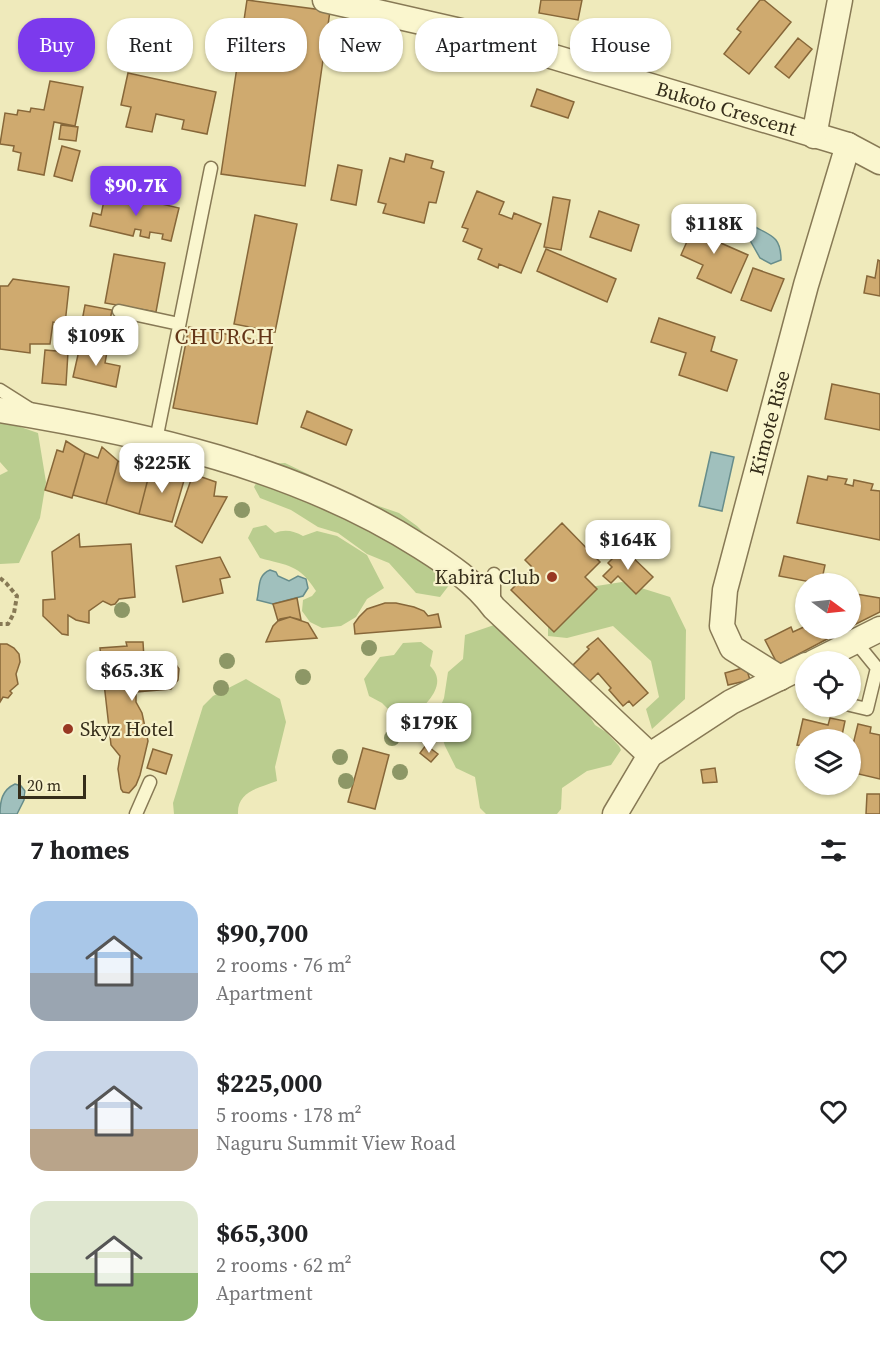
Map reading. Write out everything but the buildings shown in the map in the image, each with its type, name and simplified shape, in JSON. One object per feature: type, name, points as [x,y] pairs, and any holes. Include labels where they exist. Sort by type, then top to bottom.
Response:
[{"type":"street","name":"Bukoto Crescent","points":[[325,0],[487,37],[849,145],[880,162]]},
{"type":"street","points":[[814,136],[840,0]]},
{"type":"street","name":"Kimote Rise","points":[[780,678],[732,648],[722,626],[725,590],[806,285],[849,145]]},
{"type":"street","points":[[0,410],[156,440],[210,455],[354,509],[408,539],[453,568],[651,755]]},
{"type":"street","points":[[835,651],[880,629]]},
{"type":"street","points":[[615,814],[651,755],[731,702],[795,671]]},
{"type":"lane","points":[[156,440],[211,168]]},
{"type":"lane","points":[[119,311],[179,324]]},
{"type":"lane","points":[[0,390],[41,417]]},
{"type":"lane","points":[[494,574],[494,608]]},
{"type":"lane","points":[[855,641],[877,668],[867,709],[861,708]]},
{"type":"lane","points":[[135,814],[150,782]]},
{"type":"path","points":[[0,578],[17,596],[14,613],[8,624],[0,624]]},
{"type":"green space","points":[[0,420],[38,433],[46,482],[40,518],[19,563],[0,564],[0,475],[8,471],[0,462]]},
{"type":"green space","points":[[285,463],[312,476],[323,487],[399,513],[417,526],[430,539],[450,584],[440,597],[416,593],[389,563],[367,554],[338,533],[318,527],[291,510],[260,498],[254,487],[266,464]]},
{"type":"green space","points":[[266,525],[275,533],[289,531],[303,536],[317,531],[337,536],[367,555],[384,588],[367,599],[356,617],[341,626],[322,628],[310,622],[302,611],[303,600],[312,596],[316,591],[310,582],[292,567],[260,558],[248,538],[253,528]]},
{"type":"green space","points":[[622,582],[670,597],[686,630],[685,699],[652,729],[646,709],[659,697],[651,661],[613,626],[567,638],[548,636],[548,612],[571,590]]},
{"type":"green space","points":[[497,624],[544,665],[546,675],[559,681],[570,696],[587,712],[595,725],[606,732],[621,750],[611,765],[587,771],[562,788],[561,809],[557,814],[486,814],[480,808],[475,777],[456,768],[445,746],[436,718],[444,698],[448,672],[463,659],[465,635]]},
{"type":"green space","points":[[421,642],[433,651],[430,666],[437,680],[434,693],[413,717],[393,714],[382,703],[369,696],[364,679],[380,657],[394,655],[403,643]]},
{"type":"green space","points":[[246,679],[280,699],[286,722],[275,767],[277,781],[256,788],[245,795],[241,800],[238,814],[174,814],[173,803],[203,706],[213,696]]},
{"type":"water","points":[[755,227],[778,242],[781,260],[771,264],[760,258],[747,235]]},
{"type":"water","points":[[711,452],[734,457],[722,511],[699,506]]},
{"type":"water","points":[[270,570],[289,581],[298,576],[306,579],[308,588],[303,596],[273,604],[257,600],[261,579]]},
{"type":"water","points":[[15,784],[21,786],[25,791],[24,800],[17,814],[0,814],[3,796],[7,789]]},
{"type":"place","name":"Kabira Club","points":[[552,577]]},
{"type":"place","name":"Skyz Hotel","points":[[68,729]]},
{"type":"district","name":"CHURCH","points":[[225,336]]}]
